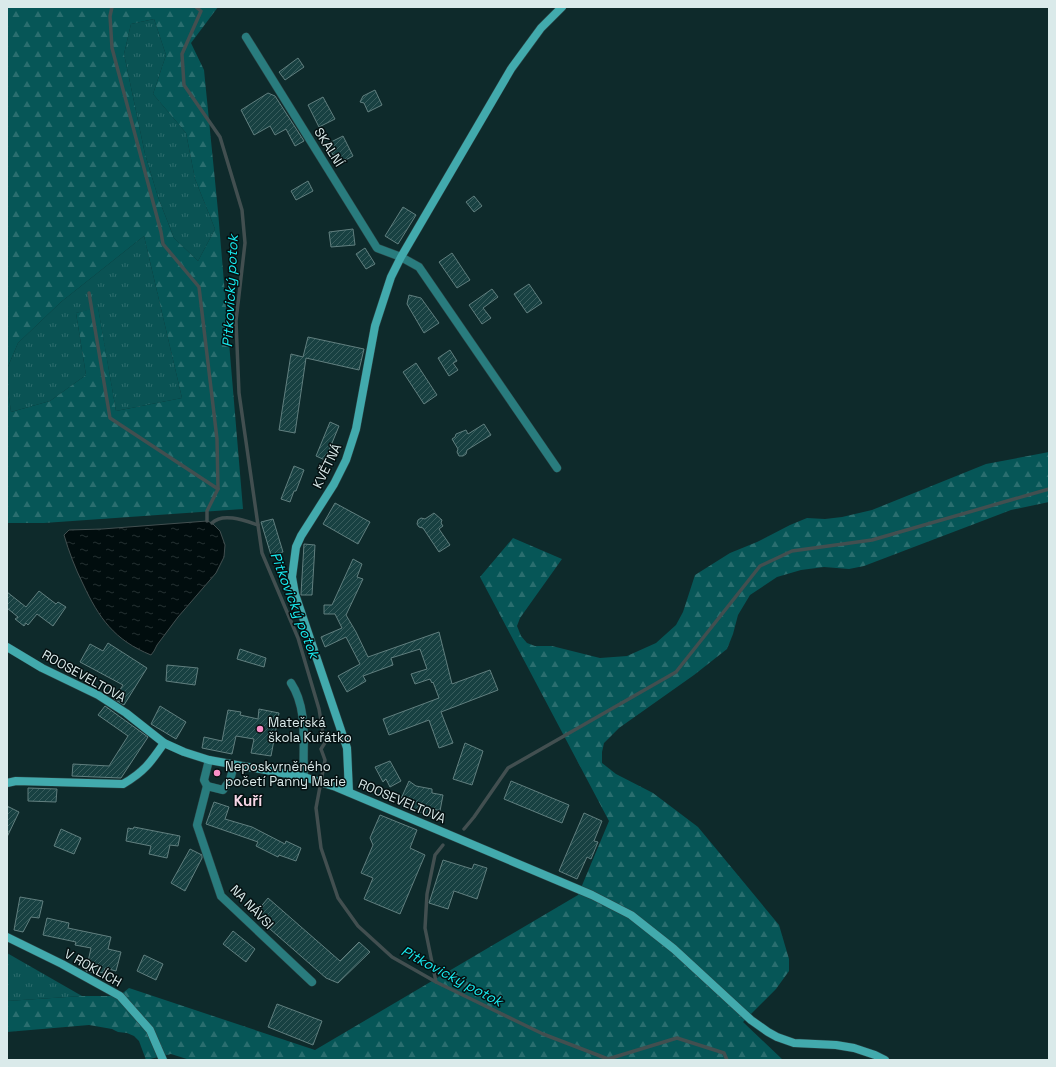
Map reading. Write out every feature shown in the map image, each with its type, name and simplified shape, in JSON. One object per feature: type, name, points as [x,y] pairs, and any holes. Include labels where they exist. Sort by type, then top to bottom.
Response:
[{"type":"street","name":"KVĚTNÁ","points":[[349,792],[347,748],[295,594],[292,577],[296,547],[334,484],[346,460],[356,429],[375,326],[391,277],[459,156],[511,69],[541,28],[562,7]]},
{"type":"street","name":"SKALNÍ","points":[[246,37],[378,248],[401,257],[418,267],[557,468]]},
{"type":"street","name":"ROOSEVELTOVA","points":[[7,647],[42,668],[98,696],[126,713],[164,743],[184,752],[209,760],[308,779],[336,787],[592,895],[631,915],[674,949],[751,1020],[768,1032],[786,1040],[803,1044],[846,1046],[865,1051],[885,1060]]},
{"type":"street","points":[[291,683],[297,692],[303,719],[308,779]]},
{"type":"street","points":[[7,783],[16,781],[123,784],[137,775],[150,763],[164,743]]},
{"type":"street","name":"NA NÁVSI","points":[[209,760],[204,780],[207,786],[197,826],[221,896],[312,982]]},
{"type":"street","points":[[207,786],[224,790],[230,780],[234,765]]},
{"type":"street","name":"V ROKLÍCH","points":[[7,937],[62,964],[120,996],[150,1030],[163,1060]]},
{"type":"green space","points":[[7,7],[218,7],[191,43],[204,70],[218,211],[243,509],[44,523],[7,523],[7,382],[11,412],[50,401],[86,375],[76,313],[98,307],[116,411],[182,398],[144,236],[61,302],[18,343],[7,369]],"holes":[[[154,19],[166,55],[153,94],[186,133],[195,179],[215,229],[198,261],[174,238],[158,197],[145,154],[124,54],[131,24]]]},
{"type":"green space","points":[[154,19],[166,55],[153,94],[186,133],[195,179],[215,229],[198,261],[174,238],[158,197],[145,154],[124,54],[131,24]]},
{"type":"green space","points":[[144,236],[182,398],[116,411],[98,308],[76,313],[86,375],[50,401],[11,412],[7,382],[7,369],[18,343],[61,302]]},
{"type":"green space","points":[[1049,452],[1049,502],[1011,510],[864,566],[849,569],[824,567],[801,570],[777,577],[750,595],[738,615],[727,649],[694,675],[619,728],[604,743],[602,763],[616,774],[653,793],[698,827],[779,925],[789,959],[789,971],[776,989],[743,1022],[783,1060],[190,1060],[171,1054],[146,1060],[139,1041],[134,1036],[112,1029],[89,1025],[7,1032],[7,1001],[82,996],[119,996],[129,988],[315,1050],[578,895],[609,821],[480,577],[513,538],[562,559],[520,618],[517,626],[521,636],[527,643],[535,646],[552,646],[600,658],[627,656],[656,643],[676,625],[683,612],[695,575],[730,553],[807,518],[825,519],[842,517],[872,510],[986,464]]},
{"type":"green space","points":[[7,953],[82,996],[7,1001]]},
{"type":"water","points":[[207,521],[212,523],[220,531],[225,545],[224,557],[216,573],[178,617],[151,655],[138,649],[117,635],[109,627],[95,607],[77,572],[64,535],[69,530]]},
{"type":"building","points":[[298,58],[304,67],[285,80],[279,72]]},
{"type":"building","points":[[375,90],[382,105],[368,112],[364,103],[360,102],[363,96]]},
{"type":"building","points":[[268,93],[275,96],[304,141],[295,146],[286,129],[275,135],[270,126],[254,135],[241,110]]},
{"type":"building","points":[[323,97],[335,119],[319,127],[308,105]]},
{"type":"building","points":[[343,136],[353,156],[340,163],[335,154],[333,155],[327,144]]},
{"type":"building","points":[[308,181],[313,191],[296,200],[291,191]]},
{"type":"building","points":[[474,196],[482,206],[474,212],[466,202]]},
{"type":"building","points":[[403,207],[416,215],[398,244],[385,236]]},
{"type":"building","points":[[353,229],[355,245],[331,247],[329,232]]},
{"type":"building","points":[[365,248],[375,264],[366,269],[356,254]]},
{"type":"building","points":[[452,253],[470,280],[457,288],[439,262]]},
{"type":"building","points":[[529,284],[542,303],[527,313],[514,294]]},
{"type":"building","points":[[492,289],[498,297],[483,308],[491,318],[482,324],[469,305]]},
{"type":"building","points":[[409,295],[421,298],[439,323],[424,333],[407,304]]},
{"type":"building","points":[[308,337],[364,349],[359,370],[306,358],[295,433],[279,430],[291,354],[303,357]]},
{"type":"building","points":[[450,350],[457,361],[453,363],[458,370],[449,376],[438,358]]},
{"type":"building","points":[[416,363],[437,395],[424,404],[403,372]]},
{"type":"building","points":[[330,422],[339,426],[325,460],[316,456]]},
{"type":"building","points":[[484,424],[491,435],[467,450],[466,454],[463,456],[459,456],[457,452],[458,449],[452,439],[456,434],[466,430],[468,434]]},
{"type":"building","points":[[294,466],[304,470],[290,502],[281,499]]},
{"type":"building","points":[[335,503],[370,522],[358,544],[323,524]]},
{"type":"building","points":[[434,513],[442,520],[441,523],[443,526],[439,529],[450,545],[439,552],[423,528],[419,527],[417,524],[418,520],[421,518],[425,519]]},
{"type":"building","points":[[273,519],[283,552],[271,555],[261,522]]},
{"type":"building","points":[[304,544],[315,545],[312,595],[301,595]]},
{"type":"building","points":[[353,559],[362,564],[357,577],[363,579],[346,615],[368,657],[439,632],[452,684],[490,670],[498,690],[441,712],[453,743],[439,748],[429,720],[389,735],[383,719],[439,698],[433,682],[432,683],[430,679],[415,684],[411,674],[427,669],[420,649],[391,658],[393,665],[363,676],[366,681],[347,692],[338,676],[360,664],[346,637],[325,647],[321,637],[342,628],[335,614],[324,614],[324,605],[332,605]]},
{"type":"building","points":[[39,591],[56,604],[58,602],[66,607],[53,626],[37,614],[28,625],[26,623],[24,626],[15,619],[18,617],[7,608],[7,592],[26,607]]},
{"type":"building","points":[[108,643],[147,668],[124,705],[114,699],[123,685],[80,662],[90,644],[103,651]]},
{"type":"building","points":[[240,649],[266,658],[264,667],[237,659]]},
{"type":"building","points":[[167,665],[198,668],[195,685],[166,681]]},
{"type":"building","points":[[105,706],[148,737],[121,778],[72,776],[73,764],[109,766],[128,736],[98,715]]},
{"type":"building","points":[[160,706],[186,722],[176,739],[151,724]]},
{"type":"building","points":[[259,709],[279,713],[271,756],[251,753],[254,739],[236,736],[232,754],[202,748],[204,737],[222,741],[228,710],[241,712],[240,715],[258,719]]},
{"type":"building","points":[[465,743],[483,751],[472,785],[453,779]]},
{"type":"building","points":[[390,761],[401,781],[390,787],[386,779],[383,782],[375,767]]},
{"type":"building","points":[[409,781],[416,786],[432,789],[432,793],[443,795],[440,811],[434,809],[432,817],[406,806],[400,801]]},
{"type":"building","points":[[511,781],[569,805],[562,823],[504,799]]},
{"type":"building","points":[[28,788],[57,789],[56,802],[28,801]]},
{"type":"building","points":[[214,802],[229,807],[225,819],[252,827],[285,844],[286,841],[301,848],[296,861],[279,855],[278,857],[256,846],[258,842],[206,824]]},
{"type":"building","points":[[7,806],[19,812],[7,837]]},
{"type":"building","points":[[584,813],[602,821],[594,841],[598,842],[591,859],[587,857],[577,879],[559,871]]},
{"type":"building","points":[[380,815],[417,830],[410,848],[425,855],[400,914],[364,899],[373,878],[361,873],[373,845],[370,838]]},
{"type":"building","points":[[134,827],[180,836],[178,846],[170,845],[167,858],[149,854],[151,846],[126,841],[128,828],[133,829]]},
{"type":"building","points":[[61,829],[81,838],[74,854],[54,846]]},
{"type":"building","points":[[190,849],[202,855],[202,858],[185,891],[171,883]]},
{"type":"building","points":[[443,860],[472,869],[474,864],[487,868],[477,899],[454,891],[448,909],[429,903]]},
{"type":"building","points":[[20,897],[43,901],[39,918],[31,917],[23,932],[14,930]]},
{"type":"building","points":[[268,898],[340,961],[359,942],[370,952],[338,983],[326,978],[254,915]]},
{"type":"building","points":[[47,918],[69,923],[68,928],[111,937],[108,949],[121,952],[116,971],[105,968],[104,973],[99,972],[98,974],[86,971],[91,948],[75,945],[76,942],[43,935]]},
{"type":"building","points":[[233,931],[255,949],[246,962],[223,944]]},
{"type":"building","points":[[144,955],[163,964],[156,980],[137,971]]},
{"type":"building","points":[[277,1004],[322,1021],[313,1045],[268,1027]]},
{"type":"waterway","points":[[112,7],[110,16],[112,48],[163,244],[199,287],[217,439],[218,489],[207,511],[207,521]]},
{"type":"waterway","name":"Pitkovický potok","points":[[196,7],[201,11],[182,54],[184,85],[220,137],[242,210],[245,243],[236,321],[239,393],[262,553],[298,638],[319,709],[323,733],[326,741],[321,749],[325,760],[316,808],[321,848],[338,898],[358,926],[392,957],[436,982],[543,1034],[608,1059],[677,1038],[724,1053],[727,1060]]},
{"type":"waterway","points":[[89,293],[110,418],[218,489]]},
{"type":"waterway","points":[[464,829],[508,768],[676,672],[760,566],[792,551],[872,540],[1049,489]]},
{"type":"waterway","points":[[212,523],[222,518],[235,518],[258,525]]},
{"type":"waterway","points":[[436,982],[425,928],[427,894],[435,855],[443,845]]},
{"type":"place","name":"Mateřská škola Kuřátko","points":[[260,729]]},
{"type":"place","name":"Neposkvrněného početí Panny Marie","points":[[217,773]]},
{"type":"district","name":"Kuří","points":[[248,800]]}]
